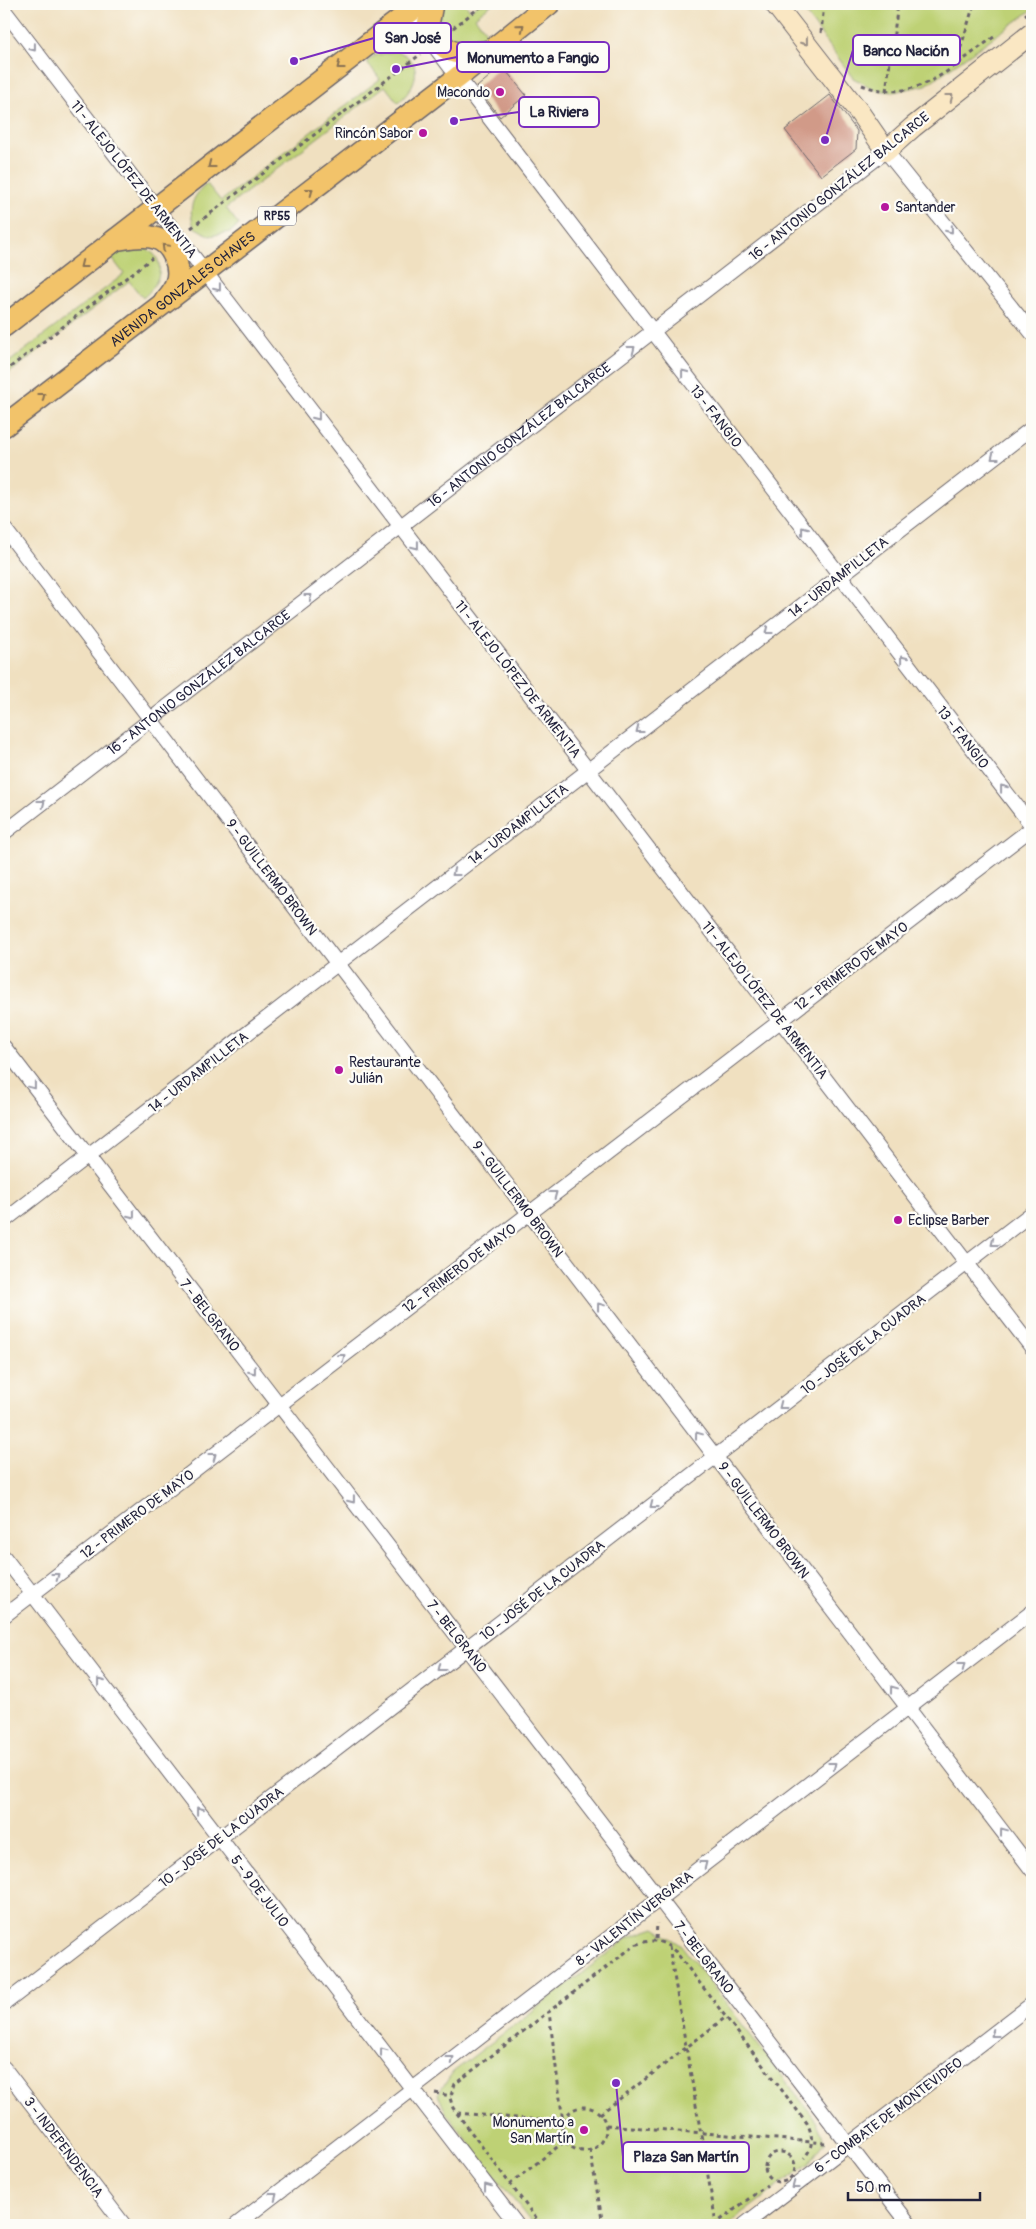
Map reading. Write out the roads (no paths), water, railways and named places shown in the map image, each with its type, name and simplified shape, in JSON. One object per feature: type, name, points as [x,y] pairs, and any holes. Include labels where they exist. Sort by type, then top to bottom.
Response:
[{"type":"main road","points":[[432,4],[428,25],[436,43],[451,52],[468,54],[491,51]]},
{"type":"main road","name":"AVENIDA GONZALES CHAVES","points":[[4,426],[457,78],[549,4]]},
{"type":"main road","points":[[4,326],[410,7]]},
{"type":"main road","points":[[114,240],[138,236],[172,242],[178,265],[176,283],[162,304]]},
{"type":"street","points":[[775,4],[859,112],[886,151],[1032,333]]},
{"type":"street","name":"13 - FANGIO","points":[[410,7],[436,43],[457,78],[1032,827]]},
{"type":"street","name":"11 - ALEJO LÓPEZ DE ARMENTIA","points":[[4,10],[156,208],[172,242],[205,272],[1032,1348]]},
{"type":"street","name":"16 - ANTONIO GONZÁLEZ BALCARCE","points":[[4,833],[886,151],[1025,27]]},
{"type":"street","name":"14 - URDAMPILLETA","points":[[4,1221],[1032,428]]},
{"type":"street","name":"9 - GUILLERMO BROWN","points":[[4,528],[1032,1870]]},
{"type":"street","name":"12 - PRIMERO DE MAYO","points":[[4,1616],[1032,827]]},
{"type":"street","name":"7 - BELGRANO","points":[[4,1047],[910,2225]]},
{"type":"street","name":"10 - JOSÉ DE LA CUADRA","points":[[4,2004],[1032,1214]]},
{"type":"street","name":"5 - 9 DE JULIO","points":[[4,1557],[517,2225]]},
{"type":"street","name":"8 - VALENTÍN VERGARA","points":[[236,2225],[1032,1612]]},
{"type":"street","name":"6 - COMBATE DE MONTEVIDEO","points":[[744,2225],[1032,2004]]},
{"type":"street","name":"3 - INDEPENDENCIA","points":[[4,2068],[124,2225]]},
{"type":"place","name":"San José","points":[[294,61]]},
{"type":"place","name":"Monumento a Fangio","points":[[396,69]]},
{"type":"place","name":"Macondo","points":[[500,92]]},
{"type":"place","name":"La Riviera","points":[[454,121]]},
{"type":"place","name":"Rincón Sabor","points":[[423,133]]},
{"type":"place","name":"Banco Nación","points":[[825,140]]},
{"type":"place","name":"Santander","points":[[885,207]]},
{"type":"place","name":"Restaurante Julián","points":[[339,1070]]},
{"type":"place","name":"Eclipse Barber","points":[[898,1220]]},
{"type":"place","name":"Plaza San Martín","points":[[616,2083]]},
{"type":"place","name":"Monumento a San Martín","points":[[584,2130]]}]
